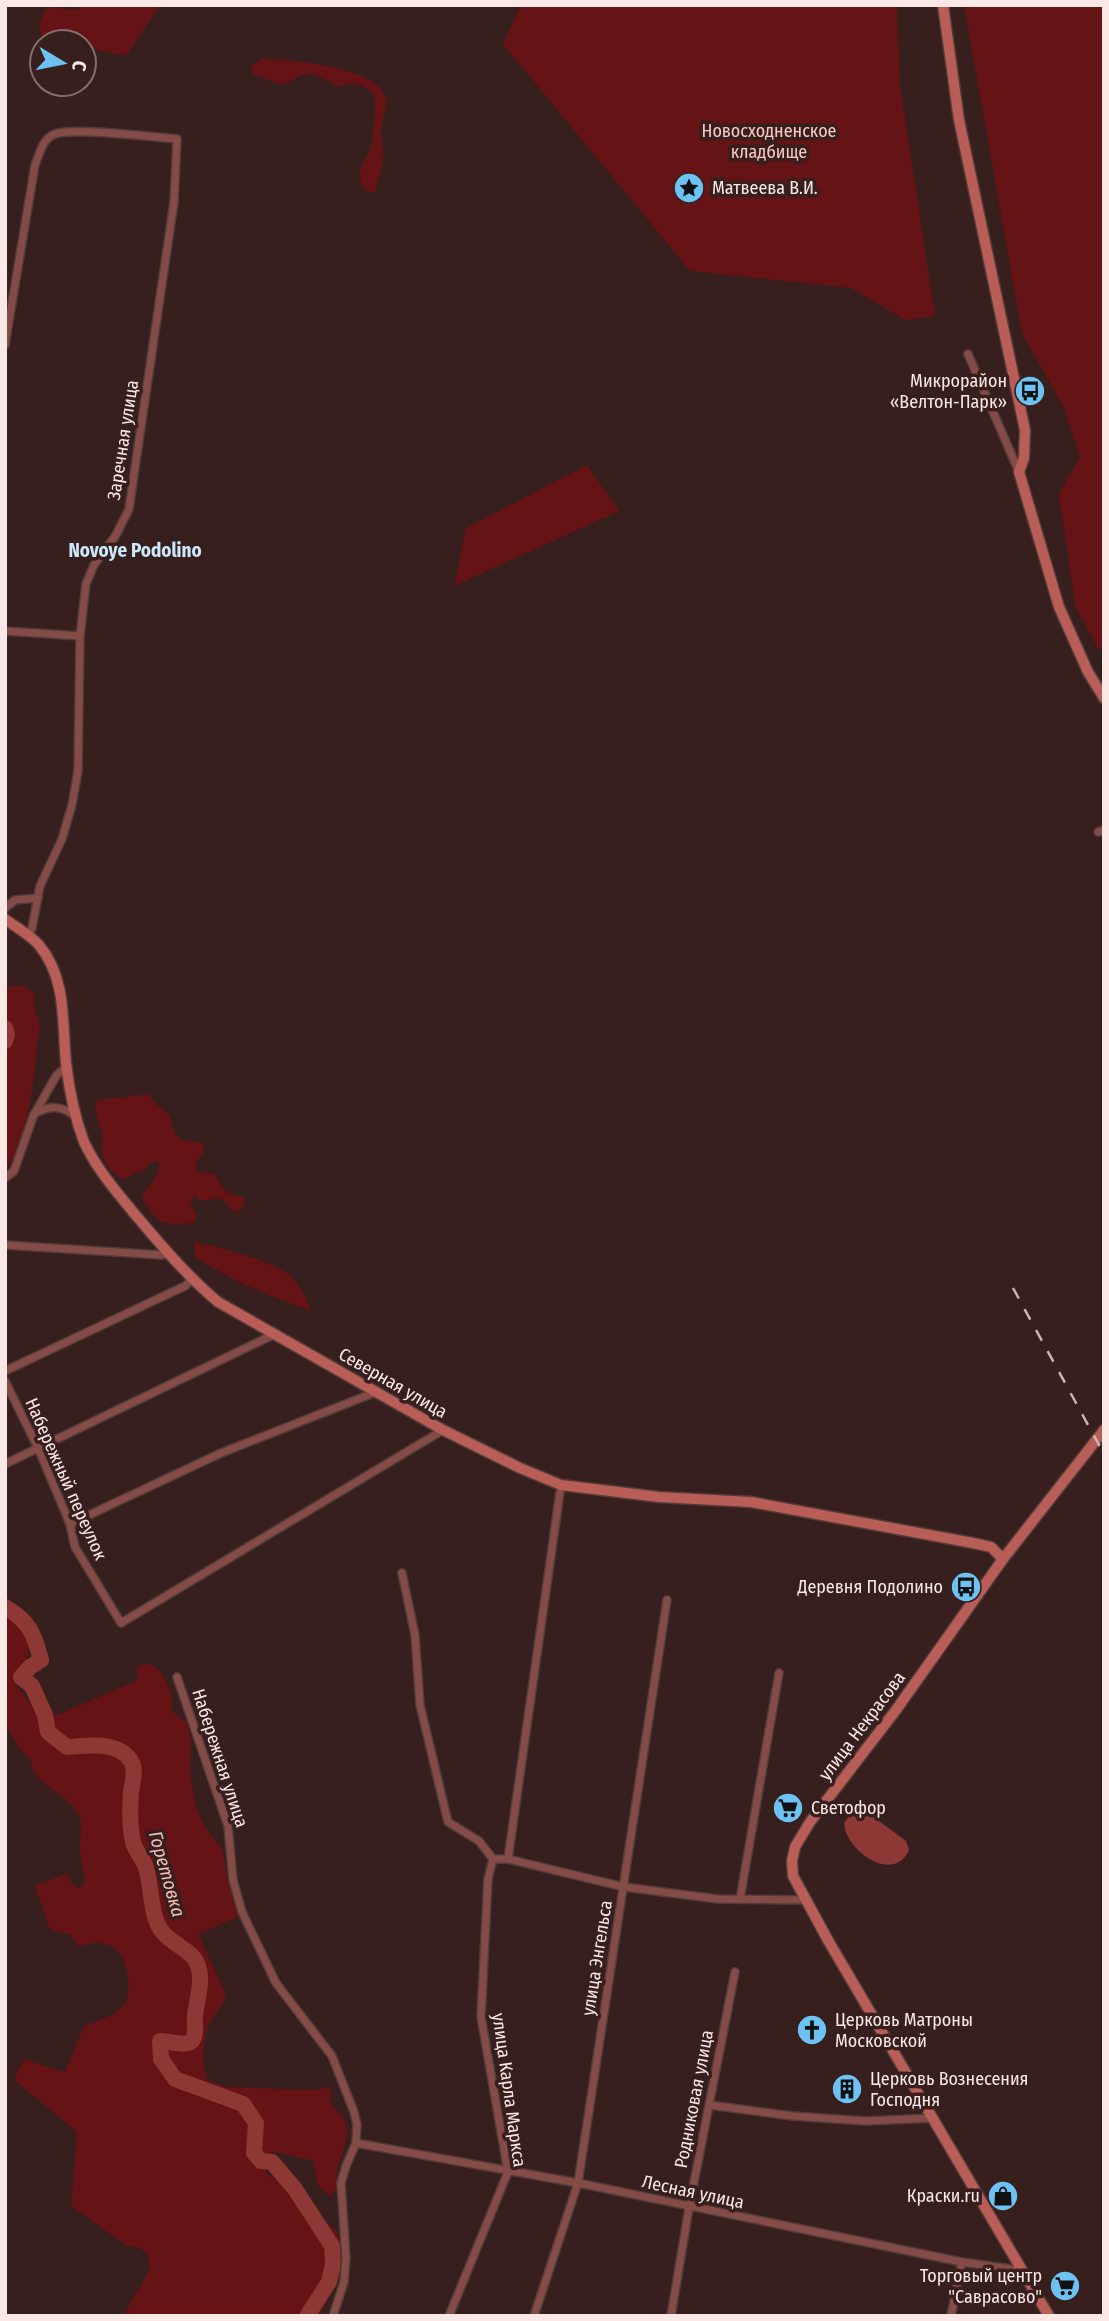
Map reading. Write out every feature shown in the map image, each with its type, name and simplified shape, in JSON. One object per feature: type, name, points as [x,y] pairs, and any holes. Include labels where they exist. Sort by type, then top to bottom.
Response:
[{"type":"street","points":[[943,5],[959,120],[1026,430],[1024,458],[1019,472]]},
{"type":"street","name":"Заречная улица","points":[[5,345],[36,165],[43,142],[56,133],[84,132],[177,139],[174,202],[129,509],[116,535],[94,565],[86,584],[80,636],[78,771],[62,839],[40,886],[28,936]]},
{"type":"street","points":[[968,354],[1019,472],[1059,607],[1088,672],[1104,698]]},
{"type":"street","points":[[5,631],[80,636]]},
{"type":"street","points":[[5,908],[15,900],[38,898]]},
{"type":"street","name":"Северная улица","points":[[5,919],[38,944],[57,976],[66,1066],[77,1118],[84,1141],[95,1162],[167,1253],[192,1280],[218,1302],[443,1430],[561,1485],[659,1497],[751,1502],[991,1547],[1003,1559]]},
{"type":"street","points":[[5,1178],[14,1171],[34,1114],[56,1076],[66,1066]]},
{"type":"street","points":[[34,1114],[48,1107],[60,1108],[68,1110],[77,1118]]},
{"type":"street","points":[[5,1245],[68,1251],[162,1255],[167,1253]]},
{"type":"street","points":[[5,1371],[185,1286],[192,1280]]},
{"type":"street","points":[[5,1464],[275,1334]]},
{"type":"street","name":"Набережный переулок","points":[[5,1381],[38,1448],[70,1524],[75,1547],[121,1623],[443,1430]]},
{"type":"street","points":[[70,1524],[221,1453],[376,1392]]},
{"type":"street","name":"улица Некрасова","points":[[1049,2316],[829,1942],[793,1876],[792,1861],[795,1847],[810,1822],[896,1710],[1003,1559],[1104,1430]]},
{"type":"street","points":[[508,1859],[561,1485]]},
{"type":"street","points":[[402,1573],[415,1635],[420,1705],[448,1822],[479,1841],[493,1859],[508,1859],[624,1887],[740,1899],[807,1900]]},
{"type":"street","name":"улица Энгельса","points":[[534,2316],[578,2183],[667,1600]]},
{"type":"street","points":[[740,1899],[779,1674]]},
{"type":"street","name":"Набережная улица","points":[[177,1677],[228,1826],[233,1880],[243,1912],[276,1983],[332,2056],[354,2112],[357,2125],[356,2143],[345,2166],[341,2183],[346,2258],[344,2282],[333,2316]]},
{"type":"street","name":"улица Карла Маркса","points":[[449,2316],[508,2172],[481,2017],[488,1879],[493,1859]]},
{"type":"street","name":"Родниковая улица","points":[[671,2316],[735,1972]]},
{"type":"street","points":[[710,2105],[792,2116],[866,2121],[934,2118]]},
{"type":"street","name":"Лесная улица","points":[[356,2143],[578,2183],[689,2208],[962,2262],[1024,2271]]},
{"type":"street","points":[[951,2316],[962,2262]]},
{"type":"green space","points":[[80,5],[160,5],[126,56],[98,50],[98,28],[40,28],[39,23],[47,7],[79,10]]},
{"type":"green space","name":"Новосходненское кладбище","points":[[521,5],[897,5],[900,85],[935,316],[905,320],[851,288],[690,271],[503,44]]},
{"type":"green space","points":[[964,5],[1104,5],[1104,645],[1099,651],[1075,605],[1059,493],[1080,457],[1064,408],[1022,333]]},
{"type":"green space","points":[[262,59],[331,67],[366,78],[379,87],[387,104],[381,129],[382,169],[375,192],[365,191],[360,175],[362,164],[371,148],[375,96],[359,85],[340,87],[312,75],[300,76],[284,85],[276,83],[253,75],[251,66]]},
{"type":"green space","points":[[587,465],[619,511],[454,586],[466,528]]},
{"type":"green space","points":[[23,986],[34,993],[34,1009],[40,1024],[23,1135],[5,1170],[5,987]]},
{"type":"green space","points":[[148,1094],[169,1115],[175,1134],[183,1140],[203,1143],[204,1153],[197,1160],[196,1170],[215,1175],[226,1192],[245,1198],[243,1208],[235,1212],[220,1198],[201,1201],[194,1195],[190,1204],[196,1213],[196,1222],[168,1223],[156,1218],[142,1195],[156,1175],[159,1161],[150,1163],[144,1171],[134,1173],[126,1179],[109,1168],[102,1155],[103,1135],[96,1113],[97,1100]]},
{"type":"green space","points":[[194,1242],[243,1254],[280,1269],[299,1286],[311,1311],[251,1287],[209,1266],[195,1257]]},
{"type":"green space","points":[[5,1612],[17,1617],[28,1634],[28,1655],[17,1687],[39,1717],[59,1714],[138,1680],[136,1667],[149,1664],[159,1670],[166,1681],[172,1695],[172,1711],[187,1723],[191,1738],[190,1774],[196,1807],[204,1825],[223,1851],[238,1917],[198,1934],[226,1995],[212,2019],[204,2041],[203,2057],[207,2080],[226,2087],[312,2090],[332,2087],[330,2100],[346,2123],[346,2139],[337,2169],[338,2188],[331,2195],[319,2185],[314,2161],[276,2152],[260,2155],[268,2175],[277,2180],[290,2196],[310,2200],[322,2219],[335,2230],[339,2239],[337,2274],[319,2316],[123,2316],[150,2269],[148,2255],[140,2248],[126,2245],[71,2206],[77,2132],[14,2080],[24,2059],[65,2072],[84,2026],[120,2010],[126,2000],[129,1983],[125,1965],[117,1950],[99,1943],[79,1946],[70,1935],[50,1930],[35,1886],[67,1873],[72,1884],[80,1889],[85,1881],[80,1853],[81,1825],[72,1805],[37,1775],[31,1760],[21,1750],[5,1724]]},
{"type":"shaded area","points":[[855,1813],[868,1813],[906,1841],[909,1850],[902,1860],[882,1864],[871,1860],[852,1844],[844,1823]]},
{"type":"waterway","name":"Горетовка","points":[[5,1028],[5,1041]]},
{"type":"waterway","name":"Горетовка","points":[[5,1607],[20,1617],[36,1642],[41,1660],[21,1677],[32,1686],[45,1715],[48,1732],[67,1747],[93,1745],[118,1750],[125,1754],[133,1765],[131,1832],[148,1875],[157,1924],[164,1934],[194,1958],[200,1972],[194,2039],[185,2044],[160,2041],[161,2059],[175,2079],[243,2104],[256,2123],[254,2153],[261,2161],[272,2162],[295,2189],[332,2246],[333,2264],[329,2282],[307,2316]]},
{"type":"railway","points":[[1013,1288],[1104,1454]]},
{"type":"place","name":"Матвеева В.И.","points":[[689,188]]},
{"type":"place","name":"Микрорайон «Велтон-Парк»","points":[[1030,391]]},
{"type":"place","name":"Деревня Подолино","points":[[966,1587]]},
{"type":"place","name":"Светофор","points":[[788,1808]]},
{"type":"place","name":"Церковь Матроны Московской","points":[[812,2030]]},
{"type":"place","name":"Церковь Вознесения Господня","points":[[847,2089]]},
{"type":"place","name":"Краски.ru","points":[[1003,2196]]},
{"type":"place","name":"Торговый центр \"Саврасово\"","points":[[1065,2286]]},
{"type":"district","name":"Novoye Podolino","points":[[135,550]]}]
